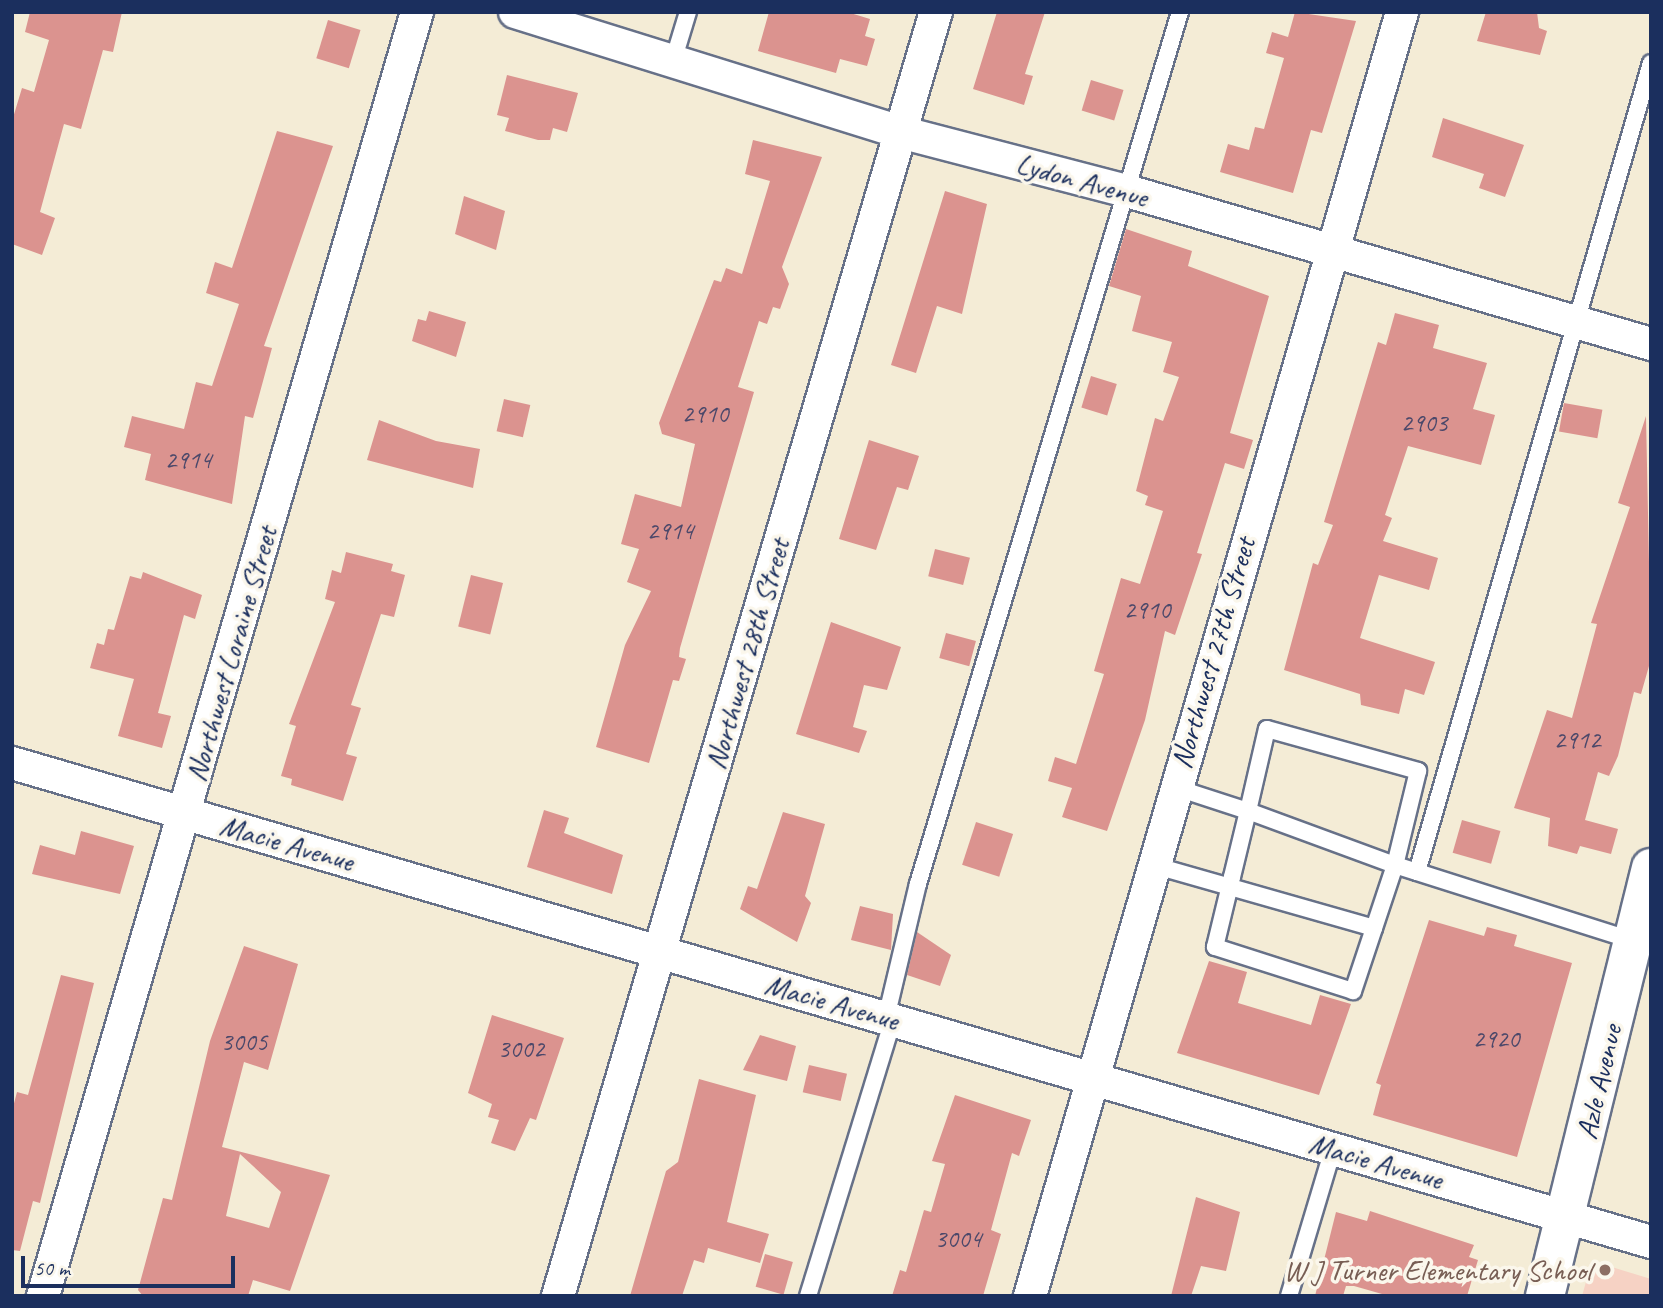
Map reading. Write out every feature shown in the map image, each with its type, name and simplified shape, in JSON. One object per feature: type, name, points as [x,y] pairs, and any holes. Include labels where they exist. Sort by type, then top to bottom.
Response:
[{"type":"main road","name":"Azle Avenue","points":[[1545,1296],[1568,1217],[1651,868]]},
{"type":"street","name":"Northwest Loraine Street","points":[[43,1296],[186,814],[353,215],[417,12]]},
{"type":"street","name":"Lydon Avenue","points":[[516,12],[674,58],[900,132],[1127,191],[1651,344]]},
{"type":"street","name":"Northwest 28th Street","points":[[558,1296],[936,12]]},
{"type":"street","name":"Northwest 27th Street","points":[[1030,1296],[1174,787],[1402,12]]},
{"type":"street","name":"Macie Avenue","points":[[12,763],[1651,1242]]},
{"type":"lane","points":[[674,58],[688,12]]},
{"type":"lane","points":[[808,1296],[890,1019],[918,884],[1180,12]]},
{"type":"lane","points":[[1417,872],[1651,63]]},
{"type":"lane","points":[[1267,729],[1418,771],[1395,865],[1353,991],[1215,947],[1267,729]]},
{"type":"lane","points":[[1174,787],[1395,865],[1632,940]]},
{"type":"lane","points":[[1153,865],[1374,928]]},
{"type":"lane","points":[[1289,1296],[1332,1149]]},
{"type":"shaded area","name":"W J Turner Elementary School","points":[[1592,1261],[1651,1279],[1651,1296],[1582,1296]]},
{"type":"building","points":[[30,12],[122,12],[113,52],[103,50],[81,129],[64,124],[40,212],[55,218],[42,255],[12,244],[12,121],[22,88],[34,92],[49,40],[25,32]]},
{"type":"building","points":[[769,12],[847,12],[870,19],[865,36],[875,39],[867,66],[840,59],[836,73],[758,51]]},
{"type":"building","points":[[997,12],[1045,12],[1025,74],[1033,76],[1024,105],[973,89]]},
{"type":"building","points":[[1295,12],[1356,21],[1322,133],[1311,130],[1293,193],[1220,172],[1228,144],[1249,150],[1255,127],[1264,129],[1284,58],[1266,53],[1272,32],[1288,37]]},
{"type":"building","points":[[1486,12],[1537,12],[1539,28],[1547,31],[1540,55],[1477,41]]},
{"type":"building","points":[[328,20],[361,30],[349,68],[316,58]]},
{"type":"building","points":[[507,75],[578,93],[567,132],[553,128],[550,140],[538,140],[505,131],[509,118],[497,115]]},
{"type":"building","points":[[1091,80],[1124,90],[1114,121],[1082,111]]},
{"type":"building","points":[[1443,118],[1524,145],[1505,197],[1479,188],[1484,174],[1432,157]]},
{"type":"building","points":[[277,131],[333,146],[264,346],[272,348],[253,418],[245,416],[232,504],[145,480],[151,454],[124,447],[132,416],[184,429],[196,382],[212,386],[239,304],[206,293],[215,262],[232,268]]},
{"type":"building","points":[[753,140],[822,157],[782,267],[789,284],[780,309],[773,307],[767,324],[759,321],[738,387],[754,392],[680,648],[679,657],[686,659],[679,681],[673,680],[649,763],[596,747],[625,645],[651,591],[627,582],[639,549],[621,544],[635,494],[681,507],[695,444],[662,434],[659,423],[714,280],[721,282],[726,268],[742,274],[770,181],[745,174]]},
{"type":"building","points":[[945,191],[987,204],[962,314],[937,306],[916,373],[891,365]]},
{"type":"building","points":[[464,196],[505,211],[496,250],[455,234]]},
{"type":"building","points":[[1126,229],[1192,251],[1188,266],[1269,296],[1230,433],[1253,440],[1244,469],[1225,463],[1197,553],[1202,554],[1175,635],[1165,631],[1145,720],[1107,831],[1062,817],[1072,788],[1048,781],[1055,757],[1076,764],[1104,674],[1094,671],[1121,578],[1140,584],[1163,511],[1145,505],[1148,496],[1136,491],[1155,418],[1163,421],[1179,377],[1163,372],[1172,342],[1132,331],[1141,296],[1109,286]]},
{"type":"building","points":[[429,311],[466,322],[456,357],[412,341],[418,319],[426,321]]},
{"type":"building","points":[[1395,313],[1439,325],[1433,348],[1487,363],[1473,409],[1495,415],[1481,465],[1408,446],[1385,515],[1392,518],[1383,541],[1438,558],[1429,590],[1379,575],[1360,638],[1435,662],[1424,695],[1405,689],[1399,714],[1361,705],[1360,694],[1284,670],[1313,563],[1318,565],[1333,525],[1324,522],[1378,342],[1386,345]]},
{"type":"building","points":[[1091,376],[1117,384],[1107,415],[1081,408]]},
{"type":"building","points":[[504,399],[530,405],[523,437],[497,431]]},
{"type":"building","points":[[1564,403],[1602,410],[1597,438],[1559,432]]},
{"type":"building","points":[[1646,416],[1651,659],[1641,694],[1634,692],[1618,756],[1609,776],[1598,772],[1585,820],[1618,829],[1611,854],[1580,846],[1577,854],[1548,846],[1550,818],[1514,808],[1547,710],[1572,718],[1597,624],[1591,623],[1630,507],[1618,503]]},
{"type":"building","points":[[379,420],[436,441],[480,449],[473,488],[367,460]]},
{"type":"building","points":[[869,440],[919,456],[908,490],[897,487],[876,550],[839,539]]},
{"type":"building","points":[[935,549],[970,558],[963,585],[928,576]]},
{"type":"building","points":[[346,552],[393,564],[391,571],[405,575],[394,617],[381,614],[351,705],[361,708],[346,754],[357,757],[343,801],[291,785],[292,779],[281,776],[296,726],[289,724],[335,602],[325,599],[332,570],[341,573]]},
{"type":"building","points":[[143,572],[202,595],[195,619],[184,615],[158,713],[171,716],[162,748],[118,736],[134,679],[90,668],[97,643],[104,645],[108,629],[114,630],[130,576],[141,579]]},
{"type":"building","points":[[471,575],[503,583],[490,634],[458,626]]},
{"type":"building","points":[[831,622],[901,647],[887,690],[864,685],[853,727],[867,731],[859,753],[796,734]]},
{"type":"building","points":[[946,633],[976,641],[969,666],[939,658]]},
{"type":"building","points":[[544,810],[569,818],[564,833],[623,855],[612,894],[527,867]]},
{"type":"building","points":[[783,812],[825,824],[805,896],[811,903],[797,942],[740,909],[748,886],[757,889]]},
{"type":"building","points":[[1462,820],[1500,831],[1491,864],[1453,853]]},
{"type":"building","points":[[976,822],[1013,834],[999,877],[962,865]]},
{"type":"building","points":[[81,831],[134,846],[120,894],[32,874],[40,845],[75,855]]},
{"type":"building","points":[[860,906],[893,914],[891,950],[851,940]]},
{"type":"building","points":[[1429,920],[1484,936],[1487,927],[1517,935],[1514,946],[1572,963],[1517,1157],[1373,1115],[1381,1085],[1376,1083]]},
{"type":"building","points":[[917,932],[951,955],[940,986],[907,975]]},
{"type":"building","points":[[244,946],[298,964],[268,1070],[244,1062],[222,1147],[330,1175],[290,1291],[253,1280],[248,1296],[143,1296],[138,1290],[163,1198],[172,1200],[210,1041]],"holes":[[[240,1154],[281,1192],[269,1228],[226,1216]]]},
{"type":"building","points":[[1209,961],[1247,972],[1238,1003],[1311,1025],[1320,995],[1351,1004],[1319,1095],[1177,1053]]},
{"type":"building","points":[[61,975],[94,983],[40,1203],[33,1201],[20,1251],[12,1250],[12,1111],[17,1092],[28,1095]]},
{"type":"building","points":[[492,1015],[564,1038],[536,1120],[530,1118],[515,1151],[491,1143],[499,1120],[488,1117],[492,1104],[468,1093]]},
{"type":"building","points":[[760,1035],[796,1046],[787,1081],[743,1070]]},
{"type":"building","points":[[809,1065],[847,1074],[841,1101],[803,1092]]},
{"type":"building","points":[[699,1079],[756,1095],[727,1222],[769,1234],[760,1263],[708,1248],[704,1263],[694,1260],[682,1296],[630,1296],[666,1171],[678,1162]]},
{"type":"building","points":[[955,1095],[1031,1120],[1019,1156],[1012,1153],[991,1230],[1001,1234],[983,1296],[892,1296],[900,1270],[906,1272],[924,1210],[931,1212],[945,1164],[932,1161]]},
{"type":"building","points":[[1196,1197],[1240,1212],[1226,1271],[1201,1266],[1191,1296],[1171,1296]]},
{"type":"building","points":[[1370,1211],[1474,1245],[1469,1257],[1478,1260],[1467,1296],[1389,1296],[1346,1286],[1343,1296],[1315,1296],[1336,1212],[1367,1221]]},
{"type":"building","points":[[765,1254],[793,1262],[784,1295],[756,1287]]},
{"type":"place","name":"W J Turner Elementary School","points":[[1605,1270]]}]
